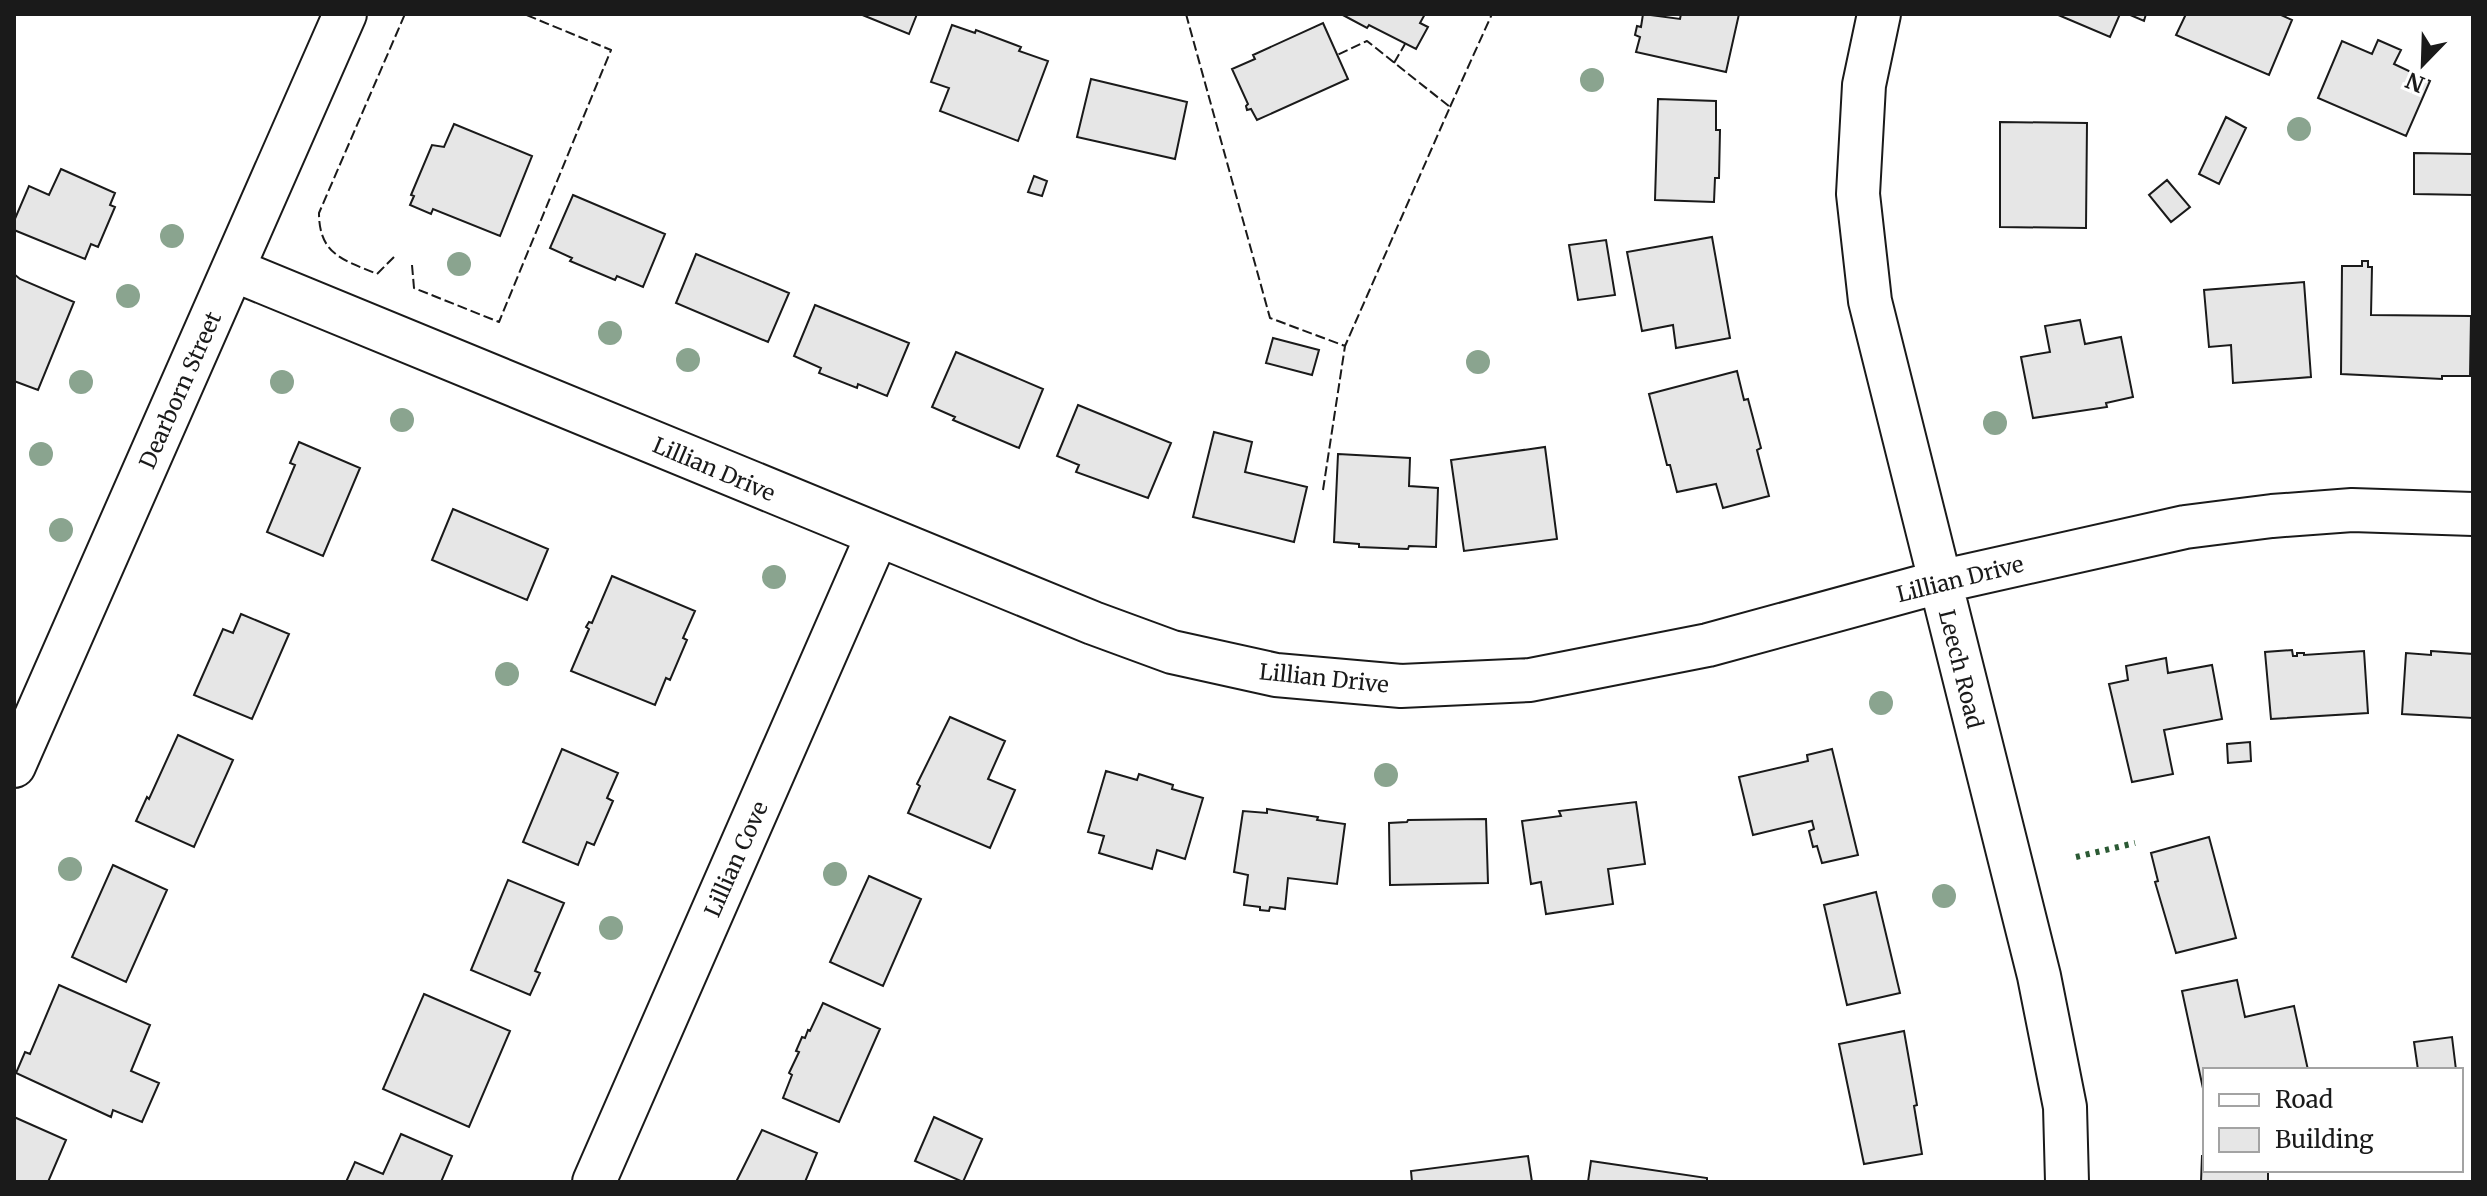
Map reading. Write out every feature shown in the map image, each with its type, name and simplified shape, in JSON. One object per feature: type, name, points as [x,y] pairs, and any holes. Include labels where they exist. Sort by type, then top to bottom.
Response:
[{"type":"street","name":"Dearborn Street","points":[[14,766],[345,14]]},
{"type":"street","name":"Leech Road","points":[[1879,14],[1864,85],[1860,137],[1858,213],[1870,301],[2039,976],[2065,1107],[2067,1182]]},
{"type":"street","name":"Lillian Drive","points":[[234,270],[1107,629],[1172,652],[1276,675],[1401,686],[1530,680],[1708,645],[1939,582],[2185,527],[2352,510],[2473,514]]},
{"type":"street","name":"Lillian Cove","points":[[594,1182],[877,536]]},
{"type":"building","points":[[860,14],[917,14],[909,34]]},
{"type":"building","points":[[1341,14],[1425,14],[1420,23],[1428,27],[1416,49]]},
{"type":"building","points":[[1643,14],[1680,19],[1681,14],[1739,14],[1726,72],[1636,52],[1640,37],[1635,35],[1637,26],[1641,27]]},
{"type":"building","points":[[2056,14],[2120,14],[2110,37]]},
{"type":"building","points":[[2128,14],[2146,14],[2144,21]]},
{"type":"building","points":[[2186,14],[2279,14],[2292,20],[2269,75],[2176,35]]},
{"type":"building","points":[[1323,23],[1348,79],[1257,120],[1251,109],[1247,110],[1248,104],[1232,69],[1255,59],[1253,55]]},
{"type":"building","points":[[952,25],[975,33],[976,30],[1048,61],[1018,141],[940,111],[949,88],[931,82]]},
{"type":"building","points":[[2378,40],[2401,50],[2394,64],[2430,81],[2406,136],[2318,98],[2342,41],[2372,54]]},
{"type":"building","points":[[1091,79],[1187,102],[1175,159],[1077,137]]},
{"type":"building","points":[[1658,99],[1716,101],[1716,130],[1720,130],[1719,178],[1715,178],[1714,202],[1655,200]]},
{"type":"building","points":[[2226,117],[2246,128],[2219,184],[2199,174]]},
{"type":"building","points":[[2000,122],[2087,123],[2086,228],[2000,227]]},
{"type":"building","points":[[454,124],[532,156],[500,236],[433,209],[431,214],[410,205],[414,196],[411,195],[432,145],[444,147]]},
{"type":"building","points":[[2414,153],[2473,154],[2473,195],[2414,194]]},
{"type":"building","points":[[61,169],[115,193],[110,205],[115,207],[98,247],[91,244],[85,259],[14,230],[14,221],[29,186],[49,195]]},
{"type":"building","points":[[1034,176],[1047,181],[1042,196],[1028,192]]},
{"type":"building","points":[[2167,180],[2190,207],[2171,222],[2149,195]]},
{"type":"building","points":[[573,195],[665,234],[643,287],[617,276],[615,280],[570,261],[572,258],[550,248]]},
{"type":"building","points":[[1712,237],[1730,338],[1676,348],[1673,325],[1642,331],[1627,252]]},
{"type":"building","points":[[1606,240],[1615,295],[1578,300],[1569,245]]},
{"type":"building","points":[[696,254],[789,293],[768,342],[676,303]]},
{"type":"building","points":[[2362,261],[2368,261],[2368,267],[2372,267],[2371,315],[2471,316],[2470,376],[2442,376],[2442,379],[2341,374],[2342,266],[2362,266]]},
{"type":"building","points":[[14,274],[74,302],[38,390],[14,381]]},
{"type":"building","points":[[2304,282],[2311,377],[2233,383],[2231,345],[2209,347],[2204,290]]},
{"type":"building","points":[[815,305],[909,343],[887,396],[819,373],[821,368],[794,356]]},
{"type":"building","points":[[2080,320],[2085,344],[2121,337],[2133,397],[2106,403],[2107,407],[2033,418],[2021,357],[2050,352],[2045,326]]},
{"type":"building","points":[[1273,338],[1319,350],[1312,375],[1266,363]]},
{"type":"building","points":[[956,352],[1043,389],[1019,448],[953,420],[955,417],[932,407]]},
{"type":"building","points":[[1737,371],[1761,448],[1757,450],[1769,496],[1723,508],[1716,484],[1677,492],[1649,394]]},
{"type":"building","points":[[1078,405],[1171,443],[1148,498],[1076,472],[1079,465],[1057,456]]},
{"type":"building","points":[[1214,432],[1252,442],[1245,472],[1307,487],[1294,542],[1193,517]]},
{"type":"building","points":[[299,442],[360,468],[323,556],[267,532],[295,465],[290,463]]},
{"type":"building","points":[[1545,447],[1557,539],[1464,551],[1451,460]]},
{"type":"building","points":[[1338,454],[1410,458],[1409,486],[1438,488],[1436,547],[1359,547],[1359,544],[1334,542]]},
{"type":"building","points":[[453,509],[548,549],[527,600],[432,560]]},
{"type":"building","points":[[612,576],[695,611],[670,680],[666,678],[655,705],[571,671],[589,629],[586,627],[589,622],[592,623]]},
{"type":"building","points":[[241,614],[289,634],[252,719],[194,695],[223,629],[233,633]]},
{"type":"building","points":[[2292,650],[2293,656],[2297,653],[2364,651],[2368,713],[2271,719],[2265,652]]},
{"type":"building","points":[[2431,651],[2473,654],[2473,718],[2402,714],[2406,653],[2431,655]]},
{"type":"building","points":[[2166,658],[2168,673],[2212,665],[2222,719],[2164,730],[2173,774],[2132,782],[2109,684],[2128,680],[2126,666]]},
{"type":"building","points":[[950,717],[1005,741],[988,779],[1015,790],[990,848],[908,813],[920,786],[917,784]]},
{"type":"building","points":[[178,735],[233,760],[194,847],[136,821]]},
{"type":"building","points":[[2250,742],[2251,761],[2228,763],[2227,744]]},
{"type":"building","points":[[562,749],[618,773],[607,798],[613,801],[594,845],[587,842],[578,865],[523,842]]},
{"type":"building","points":[[1832,749],[1858,855],[1822,863],[1809,831],[1814,829],[1812,821],[1753,835],[1739,777],[1808,761],[1807,755]]},
{"type":"building","points":[[1106,771],[1137,780],[1139,774],[1173,785],[1172,789],[1203,798],[1185,859],[1157,850],[1152,869],[1099,853],[1104,836],[1088,832]]},
{"type":"building","points":[[1636,802],[1645,864],[1608,869],[1613,904],[1546,914],[1541,882],[1531,884],[1522,821],[1561,816],[1559,811]]},
{"type":"building","points":[[1267,809],[1345,824],[1337,884],[1288,878],[1285,909],[1270,907],[1269,911],[1244,905],[1248,875],[1234,872],[1243,811],[1267,813]]},
{"type":"building","points":[[1486,819],[1488,883],[1390,885],[1389,823]]},
{"type":"building","points":[[2209,837],[2236,938],[2176,953],[2155,882],[2158,881],[2151,853]]},
{"type":"building","points":[[113,865],[167,890],[126,982],[72,957]]},
{"type":"building","points":[[869,876],[921,899],[883,986],[830,962]]},
{"type":"building","points":[[508,880],[564,903],[535,971],[540,973],[530,995],[471,970]]},
{"type":"building","points":[[1876,892],[1900,993],[1847,1005],[1824,905]]},
{"type":"building","points":[[2237,980],[2245,1017],[2294,1006],[2308,1068],[2203,1068],[2203,1088],[2182,991]]},
{"type":"building","points":[[59,985],[150,1025],[131,1071],[159,1083],[142,1122],[113,1110],[111,1117],[16,1073],[25,1052],[30,1054]]},
{"type":"building","points":[[424,994],[510,1031],[469,1127],[383,1089]]},
{"type":"building","points":[[823,1003],[880,1029],[839,1122],[783,1098],[792,1075],[789,1073],[799,1052],[796,1051]]},
{"type":"building","points":[[1904,1031],[1922,1154],[1864,1164],[1839,1044]]},
{"type":"building","points":[[2452,1037],[2456,1068],[2418,1068],[2414,1042]]},
{"type":"building","points":[[14,1117],[66,1140],[48,1182],[14,1182]]},
{"type":"building","points":[[934,1117],[982,1139],[963,1182],[915,1161]]},
{"type":"building","points":[[762,1130],[817,1153],[805,1182],[736,1182]]},
{"type":"building","points":[[401,1134],[452,1156],[441,1182],[346,1182],[355,1162],[383,1174]]},
{"type":"building","points":[[1528,1156],[1532,1182],[1412,1182],[1411,1171]]},
{"type":"building","points":[[2202,1156],[2203,1172],[2268,1172],[2268,1182],[2201,1182]]},
{"type":"building","points":[[1591,1161],[1707,1178],[1707,1182],[1588,1182]]},
{"type":"hedge","points":[[2076,857],[2135,843]]},
{"type":"fence","points":[[394,257],[377,274],[344,260],[323,238],[319,213],[405,14]]},
{"type":"fence","points":[[412,265],[414,288],[499,322],[611,50],[524,14]]},
{"type":"fence","points":[[1186,14],[1270,318],[1345,346],[1450,107],[1367,41],[1337,55]]},
{"type":"fence","points":[[1450,107],[1492,14]]},
{"type":"fence","points":[[1394,63],[1405,44]]},
{"type":"fence","points":[[1323,490],[1345,346]]}]
